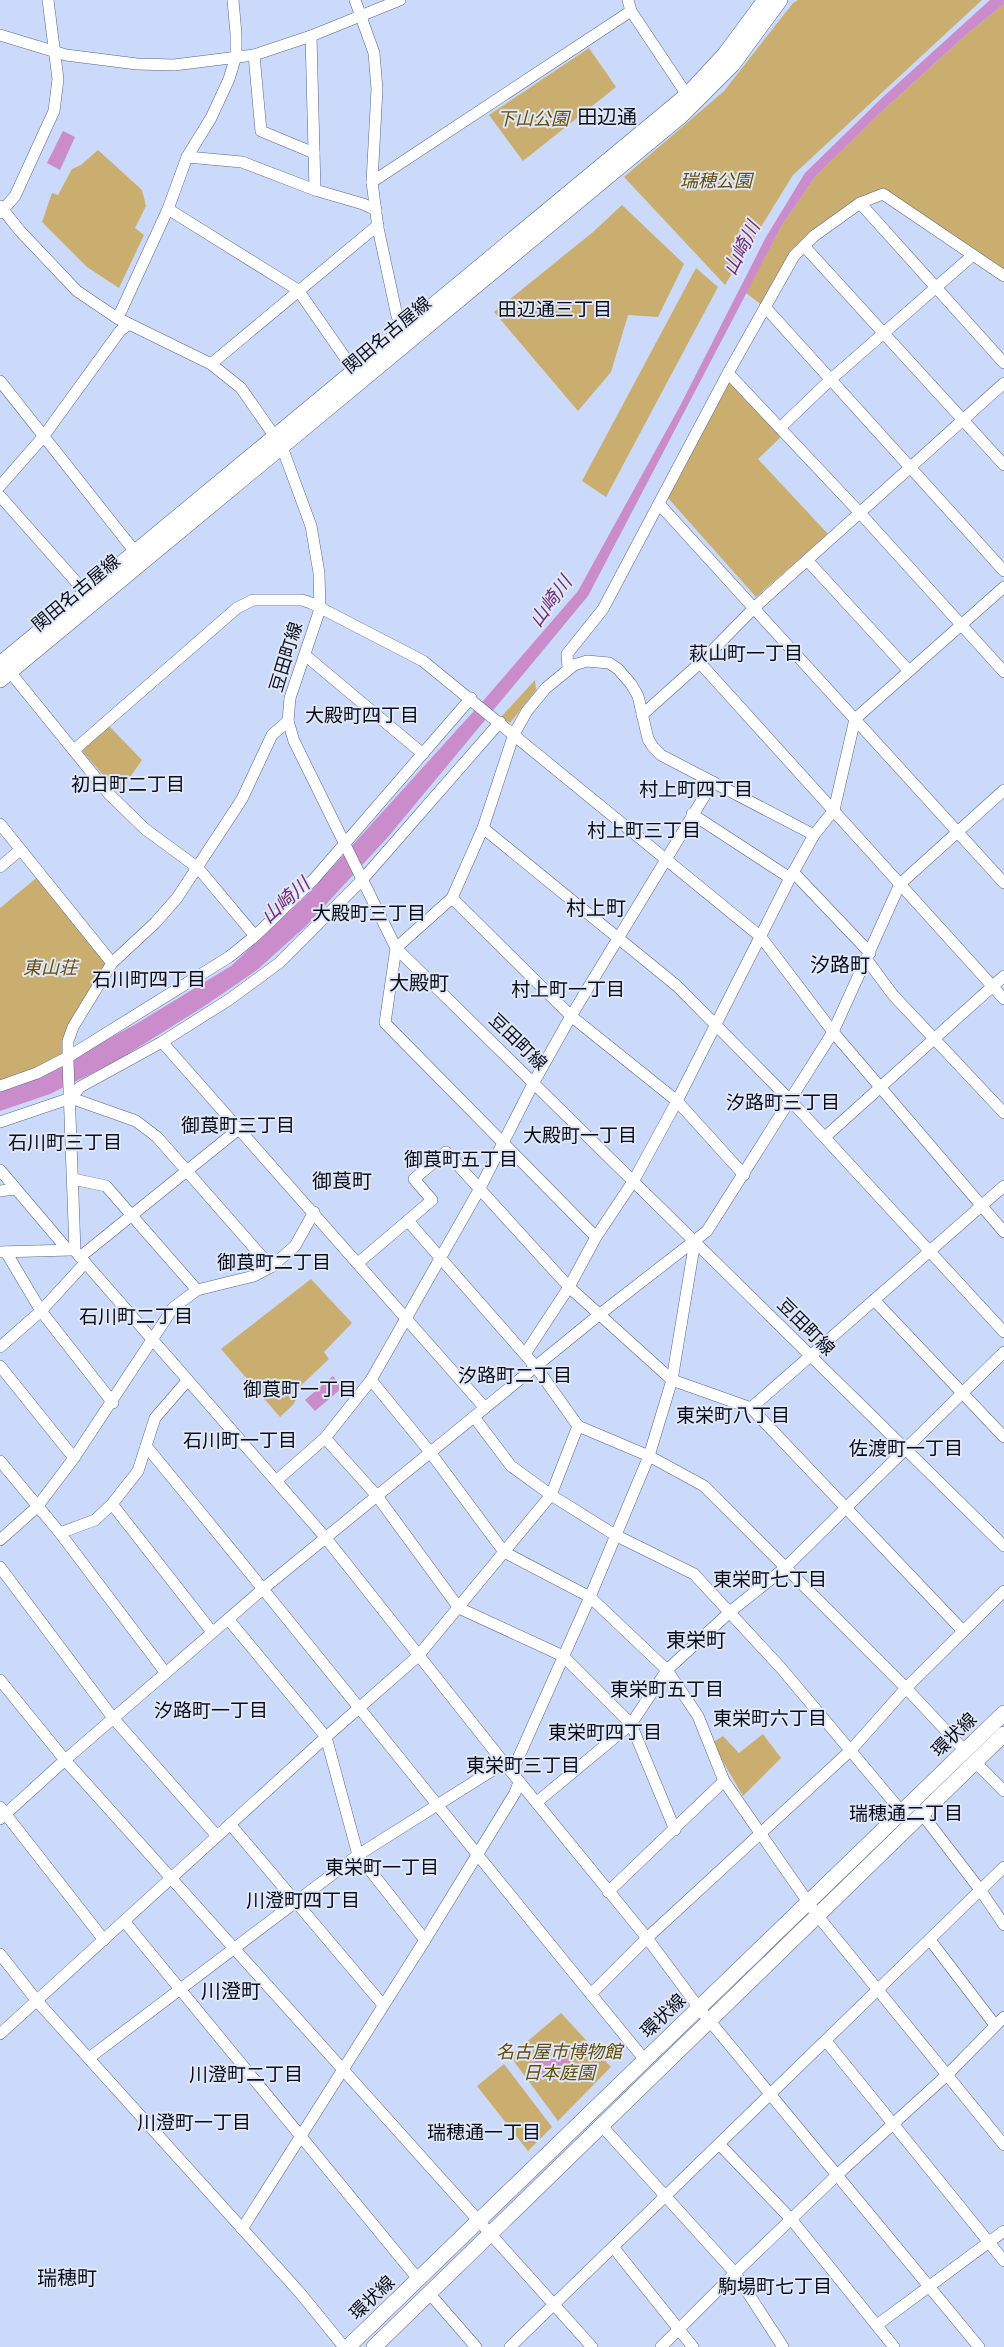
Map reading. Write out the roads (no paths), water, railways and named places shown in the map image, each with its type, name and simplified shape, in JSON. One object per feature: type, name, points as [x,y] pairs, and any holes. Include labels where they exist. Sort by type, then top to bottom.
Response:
[{"type":"main road","name":"関田名古屋線","points":[[3,672],[406,336],[687,95],[777,0]]},
{"type":"main road","name":"関田名古屋線","points":[[3,672],[86,593],[279,442],[355,372],[406,336],[681,116],[733,64],[777,0]]},
{"type":"main road","name":"環状線","points":[[348,2347],[1004,1713]]},
{"type":"main road","name":"環状線","points":[[374,2347],[1004,1734]]},
{"type":"street","points":[[1,210],[15,196],[54,111],[58,79],[56,50],[48,0]]},
{"type":"street","points":[[116,318],[122,309],[168,209],[187,157],[211,118],[229,79],[236,56],[233,0]]},
{"type":"street","points":[[355,0],[374,53],[377,89],[372,182],[378,225],[396,316],[406,336]]},
{"type":"street","points":[[0,36],[66,54],[137,64],[174,65],[254,55],[311,36],[400,0]]},
{"type":"street","points":[[372,182],[629,6],[687,95]]},
{"type":"street","points":[[311,36],[316,190]]},
{"type":"street","points":[[254,55],[261,131],[314,152]]},
{"type":"street","points":[[187,157],[242,162],[376,210]]},
{"type":"street","points":[[568,668],[567,654],[603,609],[728,373],[794,256],[814,236],[860,202],[883,194],[1004,276]]},
{"type":"street","points":[[860,202],[1004,363]]},
{"type":"street","points":[[168,209],[298,290],[355,372]]},
{"type":"street","name":"豆田町線","points":[[1,210],[76,292],[116,318],[211,364],[241,388],[279,442],[311,526],[319,573],[320,609],[290,698],[288,721],[294,741],[396,948],[634,1180],[810,1356],[908,1448],[1004,1546]]},
{"type":"street","points":[[211,364],[378,225]]},
{"type":"street","points":[[804,246],[1004,465]]},
{"type":"street","points":[[781,427],[830,380],[972,255]]},
{"type":"street","points":[[765,308],[1004,571]]},
{"type":"street","points":[[0,486],[43,437],[120,331],[129,324]]},
{"type":"street","points":[[728,373],[781,427],[1004,672]]},
{"type":"street","points":[[0,381],[136,553]]},
{"type":"street","points":[[642,715],[807,560],[1004,383]]},
{"type":"street","points":[[0,496],[86,593]]},
{"type":"street","points":[[660,504],[1004,883]]},
{"type":"street","points":[[807,560],[909,671]]},
{"type":"street","points":[[525,1354],[569,1287],[596,1237],[634,1180],[677,1101],[814,834],[834,810],[856,719],[1004,587]]},
{"type":"street","points":[[74,750],[237,608],[253,600],[302,600],[423,662],[472,699],[761,936],[833,1032],[980,1207],[1004,1232]]},
{"type":"street","points":[[305,654],[423,754]]},
{"type":"street","points":[[596,1237],[502,1144],[385,1023],[396,948],[452,898],[483,828],[514,734],[527,711],[546,688],[574,665],[593,661],[608,663],[618,669],[634,690],[648,739],[653,748],[661,755],[814,834]]},
{"type":"street","points":[[700,662],[1004,999]]},
{"type":"street","points":[[3,672],[74,750],[109,794],[145,829],[198,868],[255,936]]},
{"type":"street","points":[[0,1086],[37,1073],[68,1059],[229,958],[294,900],[345,847],[472,699]]},
{"type":"street","points":[[77,1255],[68,1059],[68,1041],[72,1027],[112,963],[155,923],[177,898],[242,800],[272,735],[288,721]]},
{"type":"street","points":[[0,1122],[70,1098],[80,1086],[162,1042],[230,999],[279,963],[361,878],[498,721]]},
{"type":"street","points":[[276,1481],[326,1438],[371,1380],[479,1190],[534,1082],[571,1016],[713,782]]},
{"type":"street","points":[[104,1940],[2,1813],[264,1588],[600,1314],[707,1231],[833,1032],[900,884],[1004,790]]},
{"type":"street","points":[[692,814],[792,875],[868,957],[893,995],[933,1040],[1004,1113]]},
{"type":"street","points":[[0,824],[112,963]]},
{"type":"street","points":[[483,828],[677,986],[791,1101],[1004,1332]]},
{"type":"street","points":[[0,867],[20,850]]},
{"type":"street","points":[[452,898],[571,1016],[677,1101],[744,1175]]},
{"type":"street","points":[[825,1137],[1004,976]]},
{"type":"street","points":[[162,1042],[240,1128],[485,1408]]},
{"type":"street","points":[[70,1098],[136,1121],[157,1137],[272,1267]]},
{"type":"street","points":[[0,1347],[41,1311],[77,1255],[240,1128]]},
{"type":"street","points":[[358,1263],[432,1200],[414,1179],[446,1152],[569,1287],[672,1380],[751,1408],[845,1510],[963,1631]]},
{"type":"street","points":[[0,1170],[325,1538],[519,1782],[647,1938],[698,2008],[838,2174],[979,2347]]},
{"type":"street","points":[[73,1179],[106,1186],[197,1290]]},
{"type":"street","points":[[751,1408],[1004,1186]]},
{"type":"street","points":[[0,1191],[15,1189]]},
{"type":"street","points":[[0,1540],[37,1507],[74,1458],[113,1403],[173,1308],[197,1290],[254,1276],[272,1267],[295,1246],[314,1212]]},
{"type":"street","points":[[408,1220],[536,1367],[578,1426],[649,1456],[704,1486],[906,1688],[965,1750]]},
{"type":"street","points":[[512,1772],[590,1597],[649,1456],[672,1380],[695,1241]]},
{"type":"street","points":[[3,1252],[77,1255]]},
{"type":"street","points":[[3,1252],[41,1311],[113,1403]]},
{"type":"street","points":[[874,1301],[1004,1436]]},
{"type":"street","points":[[537,1802],[631,1724],[667,1670],[731,1611],[786,1567],[1004,1352]]},
{"type":"street","points":[[0,1366],[74,1458]]},
{"type":"street","points":[[371,1380],[430,1452],[504,1552],[590,1597],[667,1670],[698,1716],[724,1781],[762,1833],[817,1915],[1004,2145]]},
{"type":"street","points":[[60,1533],[95,1520],[112,1504],[138,1471],[155,1418],[187,1381]]},
{"type":"street","points":[[474,1417],[511,1466],[551,1495],[615,1535],[694,1574],[731,1611],[902,1812]]},
{"type":"street","points":[[0,2034],[360,1706],[418,1656],[551,1495],[578,1426]]},
{"type":"street","points":[[326,1438],[377,1496],[459,1608],[563,1656],[631,1724],[675,1830]]},
{"type":"street","points":[[146,1446],[360,1706],[477,1856],[645,2060]]},
{"type":"street","points":[[0,1461],[60,1533],[165,1672]]},
{"type":"street","points":[[112,1504],[212,1632]]},
{"type":"street","points":[[0,1567],[113,1718],[217,1836]]},
{"type":"street","points":[[590,1994],[647,1938],[851,1750],[906,1688],[1004,1591]]},
{"type":"street","points":[[228,1619],[326,1737],[358,1855],[425,1940]]},
{"type":"street","points":[[0,1680],[65,1760],[592,2347]]},
{"type":"street","points":[[975,1762],[1004,1791]]},
{"type":"street","points":[[89,2058],[358,1855],[504,1763]]},
{"type":"street","points":[[608,1892],[675,1830],[724,1781]]},
{"type":"street","points":[[242,2229],[425,1940],[477,1856],[519,1782]]},
{"type":"street","points":[[922,1814],[981,1890],[1004,1925]]},
{"type":"street","points":[[230,1824],[383,2005]]},
{"type":"street","points":[[510,2347],[1004,1867]]},
{"type":"street","points":[[124,1921],[418,2278]]},
{"type":"street","points":[[930,1940],[995,2025]]},
{"type":"street","points":[[0,1954],[37,2001],[301,2294],[344,2347]]},
{"type":"street","points":[[661,2347],[680,2330],[735,2272],[838,2174],[948,2074],[1004,2017]]},
{"type":"street","points":[[826,2041],[1004,2261]]},
{"type":"street","points":[[601,2125],[735,2272],[783,2347]]},
{"type":"street","points":[[720,2145],[791,2219],[894,2347]]},
{"type":"street","points":[[878,2325],[1004,2231]]},
{"type":"street","points":[[613,2247],[693,2347]]},
{"type":"street","points":[[429,2293],[476,2347]]},
{"type":"waterway","points":[[563,2059],[575,2067],[585,2069]]},
{"type":"district","name":"田辺通","points":[[607,117]]},
{"type":"district","name":"田辺通三丁目","points":[[555,309]]},
{"type":"district","name":"萩山町一丁目","points":[[746,653]]},
{"type":"district","name":"大殿町四丁目","points":[[362,715]]},
{"type":"district","name":"初日町二丁目","points":[[128,784]]},
{"type":"district","name":"村上町四丁目","points":[[696,789]]},
{"type":"district","name":"村上町三丁目","points":[[644,830]]},
{"type":"district","name":"村上町","points":[[596,908]]},
{"type":"district","name":"大殿町三丁目","points":[[369,913]]},
{"type":"district","name":"汐路町","points":[[840,965]]},
{"type":"district","name":"石川町四丁目","points":[[149,979]]},
{"type":"district","name":"大殿町","points":[[419,983]]},
{"type":"district","name":"村上町一丁目","points":[[568,989]]},
{"type":"district","name":"汐路町三丁目","points":[[783,1102]]},
{"type":"district","name":"御莨町三丁目","points":[[238,1125]]},
{"type":"district","name":"大殿町一丁目","points":[[580,1135]]},
{"type":"district","name":"石川町三丁目","points":[[65,1142]]},
{"type":"district","name":"御莨町五丁目","points":[[461,1159]]},
{"type":"district","name":"御莨町","points":[[342,1181]]},
{"type":"district","name":"御莨町二丁目","points":[[274,1262]]},
{"type":"district","name":"石川町二丁目","points":[[136,1316]]},
{"type":"district","name":"汐路町二丁目","points":[[515,1375]]},
{"type":"district","name":"御莨町一丁目","points":[[300,1389]]},
{"type":"district","name":"東栄町八丁目","points":[[733,1415]]},
{"type":"district","name":"石川町一丁目","points":[[240,1440]]},
{"type":"district","name":"佐渡町一丁目","points":[[906,1448]]},
{"type":"district","name":"東栄町七丁目","points":[[770,1579]]},
{"type":"district","name":"東栄町","points":[[696,1640]]},
{"type":"district","name":"東栄町五丁目","points":[[667,1689]]},
{"type":"district","name":"汐路町一丁目","points":[[211,1710]]},
{"type":"district","name":"東栄町六丁目","points":[[770,1718]]},
{"type":"district","name":"東栄町四丁目","points":[[605,1732]]},
{"type":"district","name":"東栄町三丁目","points":[[523,1765]]},
{"type":"district","name":"瑞穂通二丁目","points":[[906,1813]]},
{"type":"district","name":"東栄町一丁目","points":[[382,1867]]},
{"type":"district","name":"川澄町四丁目","points":[[303,1900]]},
{"type":"district","name":"川澄町","points":[[231,1991]]},
{"type":"district","name":"川澄町二丁目","points":[[246,2074]]},
{"type":"district","name":"川澄町一丁目","points":[[194,2122]]},
{"type":"district","name":"瑞穂通一丁目","points":[[484,2132]]},
{"type":"district","name":"瑞穂町","points":[[67,2278]]},
{"type":"district","name":"駒場町七丁目","points":[[775,2286]]},
{"type":"park label","name":"下山公園","points":[[533,119]]},
{"type":"park label","name":"瑞穂公園","points":[[716,181]]},
{"type":"park label","name":"東山荘","points":[[50,968]]},
{"type":"park label","name":"名古屋市博物館 日本庭園","points":[[559,2062]]},
{"type":"water label","name":"山崎川","points":[[741,248]]},
{"type":"water label","name":"山崎川","points":[[550,601]]},
{"type":"water label","name":"山崎川","points":[[285,900]]}]
